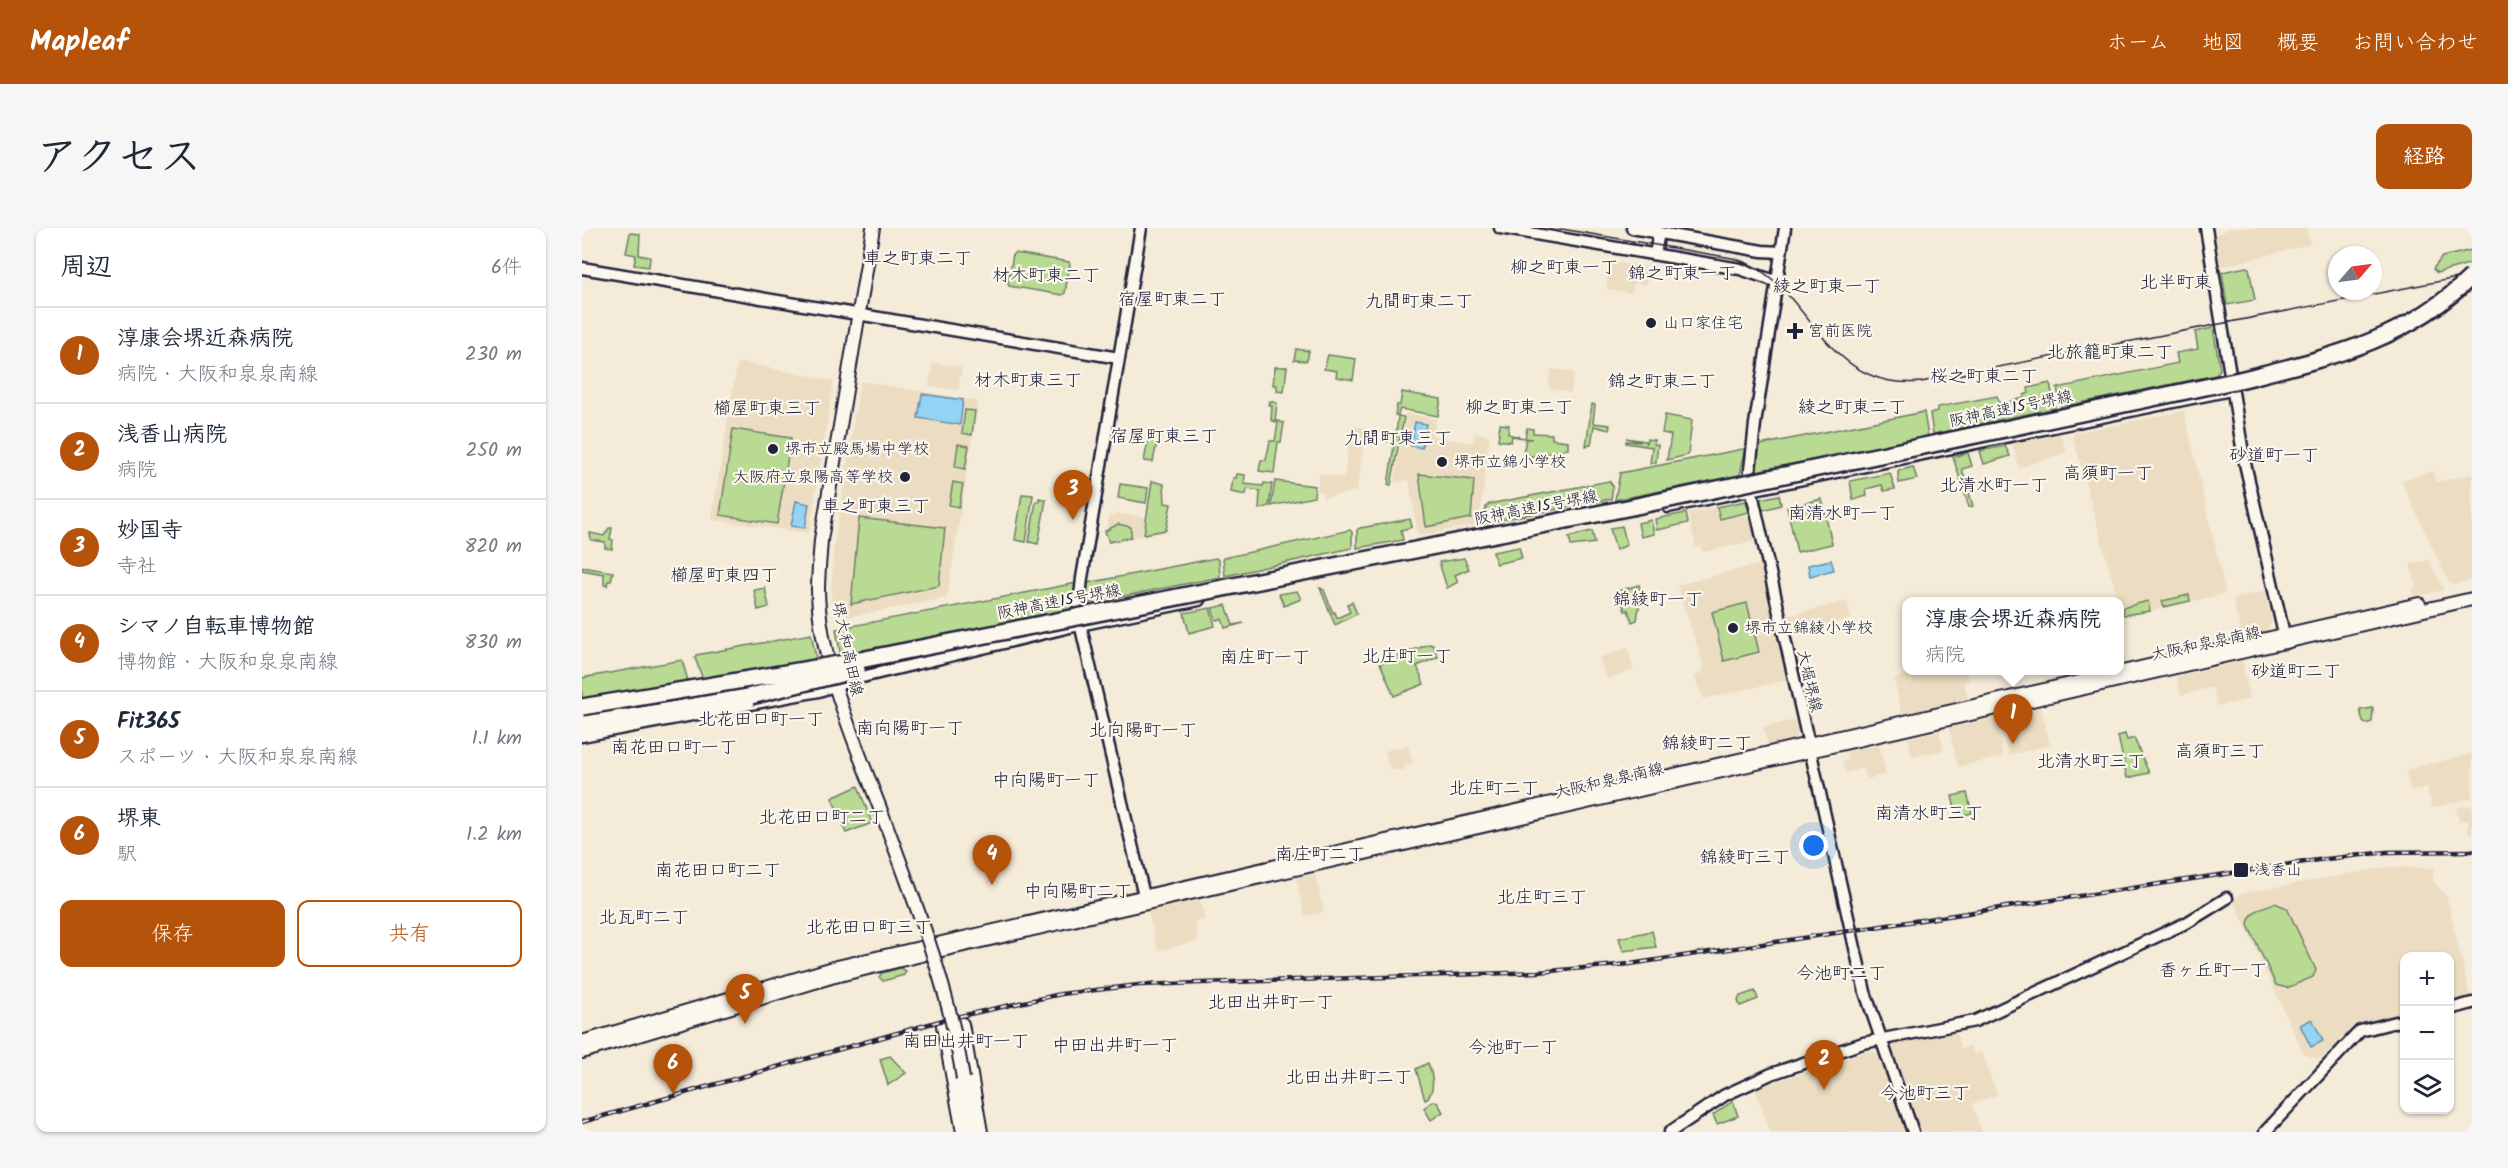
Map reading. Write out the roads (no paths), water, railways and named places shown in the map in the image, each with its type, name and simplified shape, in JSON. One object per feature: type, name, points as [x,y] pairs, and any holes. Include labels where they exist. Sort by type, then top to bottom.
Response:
[{"type":"highway","name":"阪神高速15号堺線","points":[[582,707],[866,659],[1616,510],[2239,380],[2325,359],[2366,345],[2408,325],[2428,312],[2472,276]]},
{"type":"highway","name":"阪神高速15号堺線","points":[[583,723],[1752,489],[2305,374],[2349,361],[2392,343],[2433,320],[2472,289]]},
{"type":"highway","points":[[583,723],[643,715],[776,691],[865,667]]},
{"type":"main road","name":"堺大和高田線","points":[[873,228],[821,540],[818,573],[819,609],[836,685],[938,966],[959,1054],[971,1132]]},
{"type":"main road","name":"大阪和泉泉南線","points":[[2285,639],[2472,591]]},
{"type":"main road","name":"大阪和泉泉南線","points":[[582,1052],[831,977],[1809,748],[2285,639],[2472,599]]},
{"type":"main road","name":"大阪和泉泉南線","points":[[582,1042],[823,970],[1809,748]]},
{"type":"main road","points":[[962,1023],[981,1132]]},
{"type":"main road","points":[[943,1026],[963,1132]]},
{"type":"street","points":[[1128,228],[1141,229],[1082,578],[1079,620],[1144,896]]},
{"type":"street","points":[[1500,228],[1530,230],[1740,269],[1778,282]]},
{"type":"street","points":[[1632,228],[1762,251],[1781,252]]},
{"type":"street","name":"大堀堺線","points":[[1785,228],[1755,424],[1750,485],[1865,993],[1913,1132]]},
{"type":"street","points":[[2206,228],[2230,385],[2254,508],[2285,639]]},
{"type":"street","points":[[1655,254],[1659,232]]},
{"type":"street","points":[[582,268],[1119,358]]},
{"type":"street","points":[[583,723],[830,663],[1079,620],[1482,540],[2230,385]]},
{"type":"street","points":[[583,723],[739,707],[819,691],[858,678],[1079,620]]},
{"type":"street","points":[[1670,1132],[1725,1095],[1748,1083],[1842,1049],[1975,1021],[2188,922],[2227,898]]},
{"type":"street","points":[[2454,1008],[2472,1003]]},
{"type":"street","points":[[2265,1132],[2360,1031],[2400,1021]]},
{"type":"water","points":[[922,394],[963,400],[960,425],[918,418]]},
{"type":"water","points":[[1415,422],[1426,424],[1422,448],[1411,446]]},
{"type":"water","points":[[796,501],[809,504],[805,528],[791,526]]},
{"type":"water","points":[[1831,560],[1834,570],[1810,576],[1808,565]]},
{"type":"water","points":[[2312,1019],[2323,1041],[2311,1047],[2300,1025]]},
{"type":"tram line","points":[[1556,228],[1732,258],[1746,263],[1764,273],[1781,287],[1840,355],[1874,377],[1896,382],[1921,382],[2472,275]]},
{"type":"railway","points":[[582,1122],[947,1019],[1061,994],[1139,985],[1538,972],[1630,964],[2318,860],[2387,852],[2472,851]]},
{"type":"place","name":"山口家住宅","points":[[1651,323]]},
{"type":"place","name":"宮前医院","points":[[1795,331]]},
{"type":"place","name":"堺市立殿馬場中学校","points":[[773,449]]},
{"type":"place","name":"堺市立錦小学校","points":[[1442,462]]},
{"type":"place","name":"大阪府立泉陽高等学校","points":[[905,477]]},
{"type":"place","name":"妙国寺","points":[[1073,520]]},
{"type":"place","name":"堺市立錦綾小学校","points":[[1733,628]]},
{"type":"place","name":"淳康会堺近森病院","points":[[2013,744]]},
{"type":"place","name":"浅香山","points":[[2241,870]]},
{"type":"place","name":"シマノ自転車博物館","points":[[992,885]]},
{"type":"place","name":"Fit365","points":[[745,1024]]},
{"type":"place","name":"浅香山病院","points":[[1824,1090]]},
{"type":"place","name":"堺東","points":[[673,1094]]},
{"type":"district","name":"車之町東二丁","points":[[918,259]]},
{"type":"district","name":"柳之町東一丁","points":[[1564,268]]},
{"type":"district","name":"錦之町東一丁","points":[[1682,274]]},
{"type":"district","name":"材木町東二丁","points":[[1046,276]]},
{"type":"district","name":"北半町東","points":[[2176,283]]},
{"type":"district","name":"綾之町東一丁","points":[[1827,287]]},
{"type":"district","name":"宿屋町東二丁","points":[[1172,300]]},
{"type":"district","name":"九間町東二丁","points":[[1419,302]]},
{"type":"district","name":"北旅籠町東二丁","points":[[2110,353]]},
{"type":"district","name":"桜之町東二丁","points":[[1984,377]]},
{"type":"district","name":"材木町東三丁","points":[[1028,381]]},
{"type":"district","name":"錦之町東二丁","points":[[1662,382]]},
{"type":"district","name":"柳之町東二丁","points":[[1519,408]]},
{"type":"district","name":"綾之町東二丁","points":[[1852,408]]},
{"type":"district","name":"櫛屋町東三丁","points":[[767,409]]},
{"type":"district","name":"宿屋町東三丁","points":[[1164,437]]},
{"type":"district","name":"九間町東三丁","points":[[1398,439]]},
{"type":"district","name":"砂道町一丁","points":[[2274,456]]},
{"type":"district","name":"高須町一丁","points":[[2108,474]]},
{"type":"district","name":"北清水町一丁","points":[[1994,486]]},
{"type":"district","name":"車之町東三丁","points":[[876,507]]},
{"type":"district","name":"南清水町一丁","points":[[1842,514]]},
{"type":"district","name":"櫛屋町東四丁","points":[[724,576]]},
{"type":"district","name":"錦綾町一丁","points":[[1658,600]]},
{"type":"district","name":"北庄町一丁","points":[[1407,657]]},
{"type":"district","name":"南庄町一丁","points":[[1265,658]]},
{"type":"district","name":"砂道町二丁","points":[[2296,672]]},
{"type":"district","name":"北花田口町一丁","points":[[761,720]]},
{"type":"district","name":"南向陽町一丁","points":[[910,729]]},
{"type":"district","name":"北向陽町一丁","points":[[1143,731]]},
{"type":"district","name":"錦綾町二丁","points":[[1707,744]]},
{"type":"district","name":"南花田口町一丁","points":[[674,748]]},
{"type":"district","name":"高須町三丁","points":[[2220,752]]},
{"type":"district","name":"北清水町三丁","points":[[2091,762]]},
{"type":"district","name":"中向陽町一丁","points":[[1046,781]]},
{"type":"district","name":"北庄町二丁","points":[[1494,789]]},
{"type":"district","name":"南清水町三丁","points":[[1929,814]]},
{"type":"district","name":"北花田口町二丁","points":[[822,818]]},
{"type":"district","name":"南庄町二丁","points":[[1320,855]]},
{"type":"district","name":"錦綾町三丁","points":[[1745,858]]},
{"type":"district","name":"南花田口町二丁","points":[[718,871]]},
{"type":"district","name":"中向陽町二丁","points":[[1078,892]]},
{"type":"district","name":"北庄町三丁","points":[[1542,898]]},
{"type":"district","name":"北瓦町二丁","points":[[644,918]]},
{"type":"district","name":"北花田口町三丁","points":[[869,928]]},
{"type":"district","name":"香ヶ丘町一丁","points":[[2213,971]]},
{"type":"district","name":"今池町二丁","points":[[1841,974]]},
{"type":"district","name":"北田出井町一丁","points":[[1271,1003]]},
{"type":"district","name":"南田出井町一丁","points":[[966,1042]]},
{"type":"district","name":"中田出井町一丁","points":[[1115,1046]]},
{"type":"district","name":"今池町一丁","points":[[1513,1048]]},
{"type":"district","name":"北田出井町二丁","points":[[1349,1078]]},
{"type":"district","name":"今池町三丁","points":[[1925,1094]]}]
